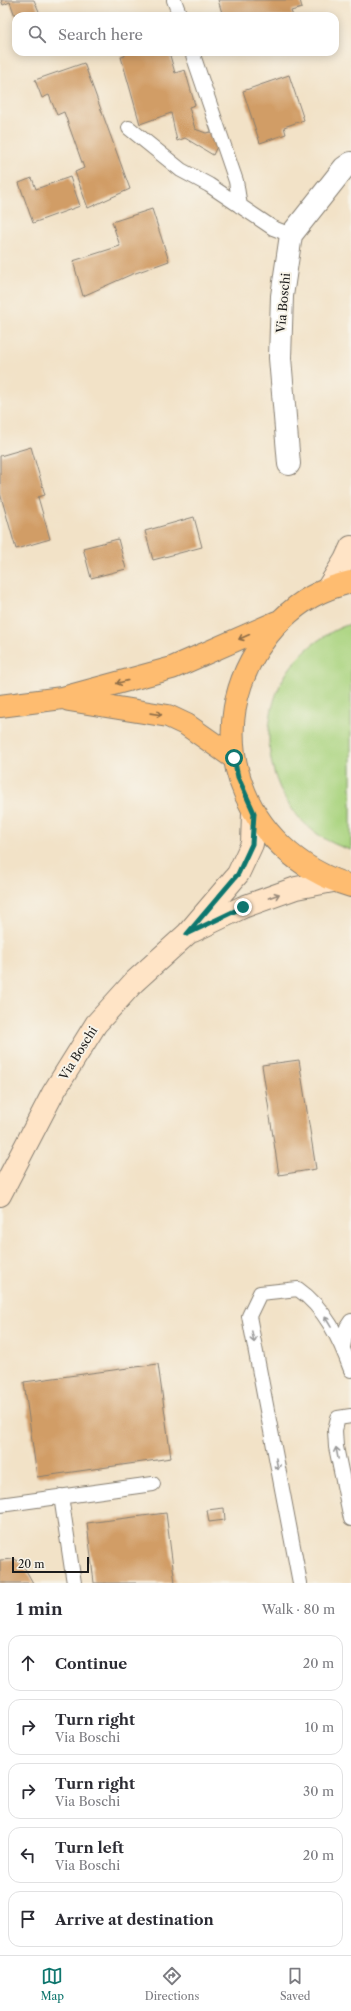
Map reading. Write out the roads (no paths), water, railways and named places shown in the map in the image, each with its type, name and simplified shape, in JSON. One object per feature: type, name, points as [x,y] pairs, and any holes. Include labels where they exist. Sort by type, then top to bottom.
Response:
[{"type":"main road","points":[[327,589],[345,560],[351,547]]},
{"type":"main road","points":[[342,884],[288,854],[254,813],[238,777],[234,758],[233,720],[240,684],[256,650],[280,621],[302,603],[327,589],[351,582]]},
{"type":"main road","points":[[0,706],[62,698],[172,668],[280,621]]},
{"type":"main road","points":[[62,698],[168,716],[188,725],[234,758]]},
{"type":"main road","name":"Via Boschi","points":[[0,1195],[53,1093],[96,1024],[134,982],[187,934],[238,874],[252,844],[254,813]]},
{"type":"main road","name":"Via Boschi","points":[[187,934],[243,907],[296,888],[342,884]]},
{"type":"street","name":"Via Boschi","points":[[289,464],[280,358],[282,296],[291,235],[344,168],[351,163]]},
{"type":"lane","points":[[174,0],[178,12]]},
{"type":"lane","points":[[193,56],[236,181],[240,206]]},
{"type":"lane","points":[[129,128],[181,170],[208,185],[273,228],[291,235]]},
{"type":"lane","points":[[300,1583],[249,1316],[260,1293],[298,1289],[310,1298],[326,1317],[343,1347],[351,1370]]},
{"type":"lane","points":[[343,1347],[347,1327],[351,1321]]},
{"type":"lane","points":[[351,1416],[338,1418],[335,1430],[336,1447],[351,1519]]},
{"type":"lane","points":[[0,1505],[153,1484]]},
{"type":"lane","points":[[61,1496],[74,1583]]}]
